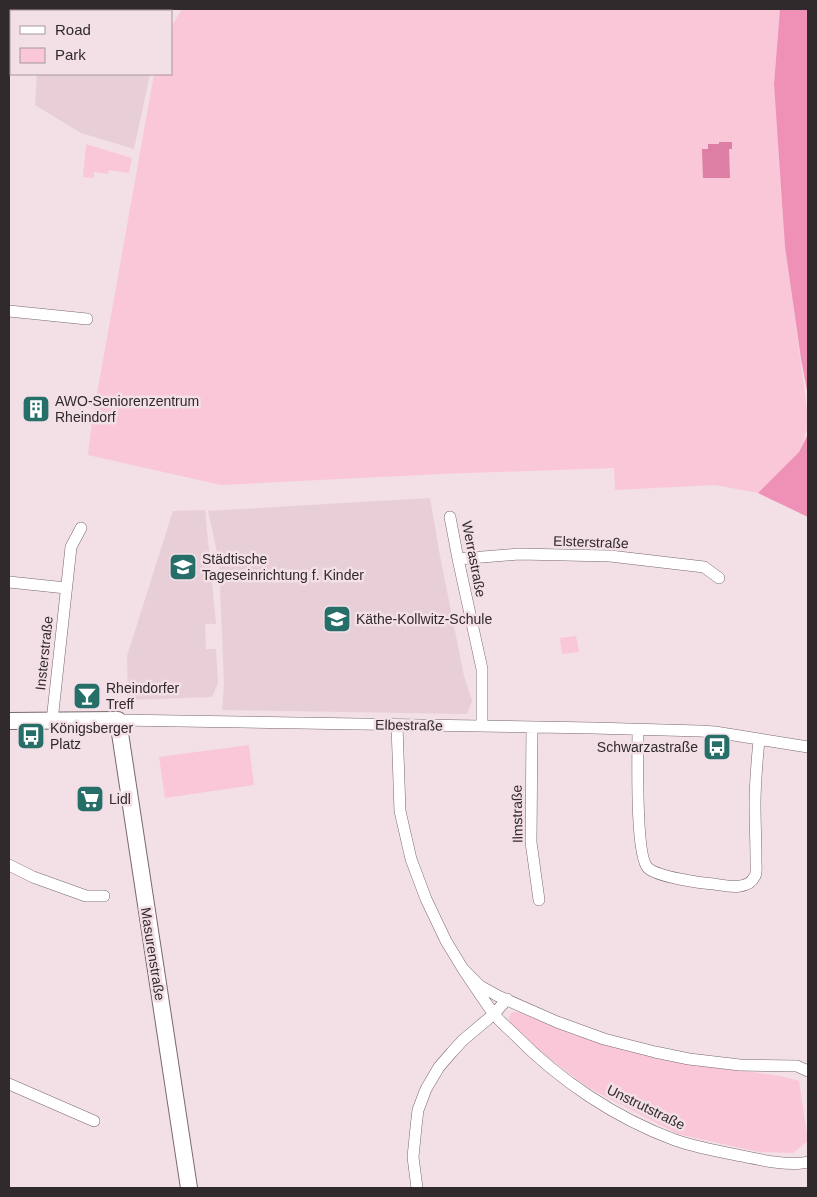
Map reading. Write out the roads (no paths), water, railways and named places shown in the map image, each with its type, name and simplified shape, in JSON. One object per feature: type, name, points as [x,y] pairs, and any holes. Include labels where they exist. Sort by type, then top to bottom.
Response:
[{"type":"main road","name":"Elbestraße","points":[[9,721],[118,720]]},
{"type":"main road","name":"Masurenstraße","points":[[118,720],[188,1188]]},
{"type":"street","points":[[9,311],[87,319]]},
{"type":"street","name":"Werrastraße","points":[[450,517],[482,669],[482,726]]},
{"type":"street","name":"Insterstraße","points":[[52,722],[71,547],[81,528]]},
{"type":"street","name":"Elsterstraße","points":[[458,559],[518,554],[610,556],[704,567],[718,578]]},
{"type":"street","points":[[9,582],[66,588]]},
{"type":"street","name":"Elbestraße","points":[[118,720],[715,732],[808,748]]},
{"type":"street","name":"Unstrutstraße","points":[[397,726],[400,811],[411,859],[426,899],[446,941],[463,970],[494,1014],[526,1046],[560,1075],[606,1107],[657,1133],[680,1142],[764,1161],[808,1162]]},
{"type":"street","name":"Ilmstraße","points":[[532,728],[531,842],[539,900]]},
{"type":"street","points":[[638,729],[639,833],[643,860],[648,868],[658,873],[681,879],[722,885],[741,886],[750,883],[756,875],[755,804],[759,740]]},
{"type":"street","points":[[9,865],[33,877],[86,896],[104,896]]},
{"type":"street","name":"Unstrutstraße","points":[[463,970],[480,986],[498,996],[575,1029],[624,1045],[725,1063],[797,1066],[808,1072]]},
{"type":"street","points":[[414,1188],[413,1157],[418,1110],[426,1089],[439,1067],[452,1052],[463,1040],[494,1014],[507,999]]},
{"type":"street","points":[[9,1084],[94,1121]]},
{"type":"place","name":"AWO-Seniorenzentrum Rheindorf","points":[[36,409]]},
{"type":"place","name":"Städtische Tageseinrichtung f. Kinder","points":[[183,567]]},
{"type":"place","name":"Käthe-Kollwitz-Schule","points":[[337,619]]},
{"type":"place","name":"Rheindorfer Treff","points":[[87,696]]},
{"type":"place","name":"Königsberger Platz","points":[[31,736]]},
{"type":"place","name":"Schwarzastraße","points":[[717,747]]},
{"type":"place","name":"Lidl","points":[[90,799]]}]
